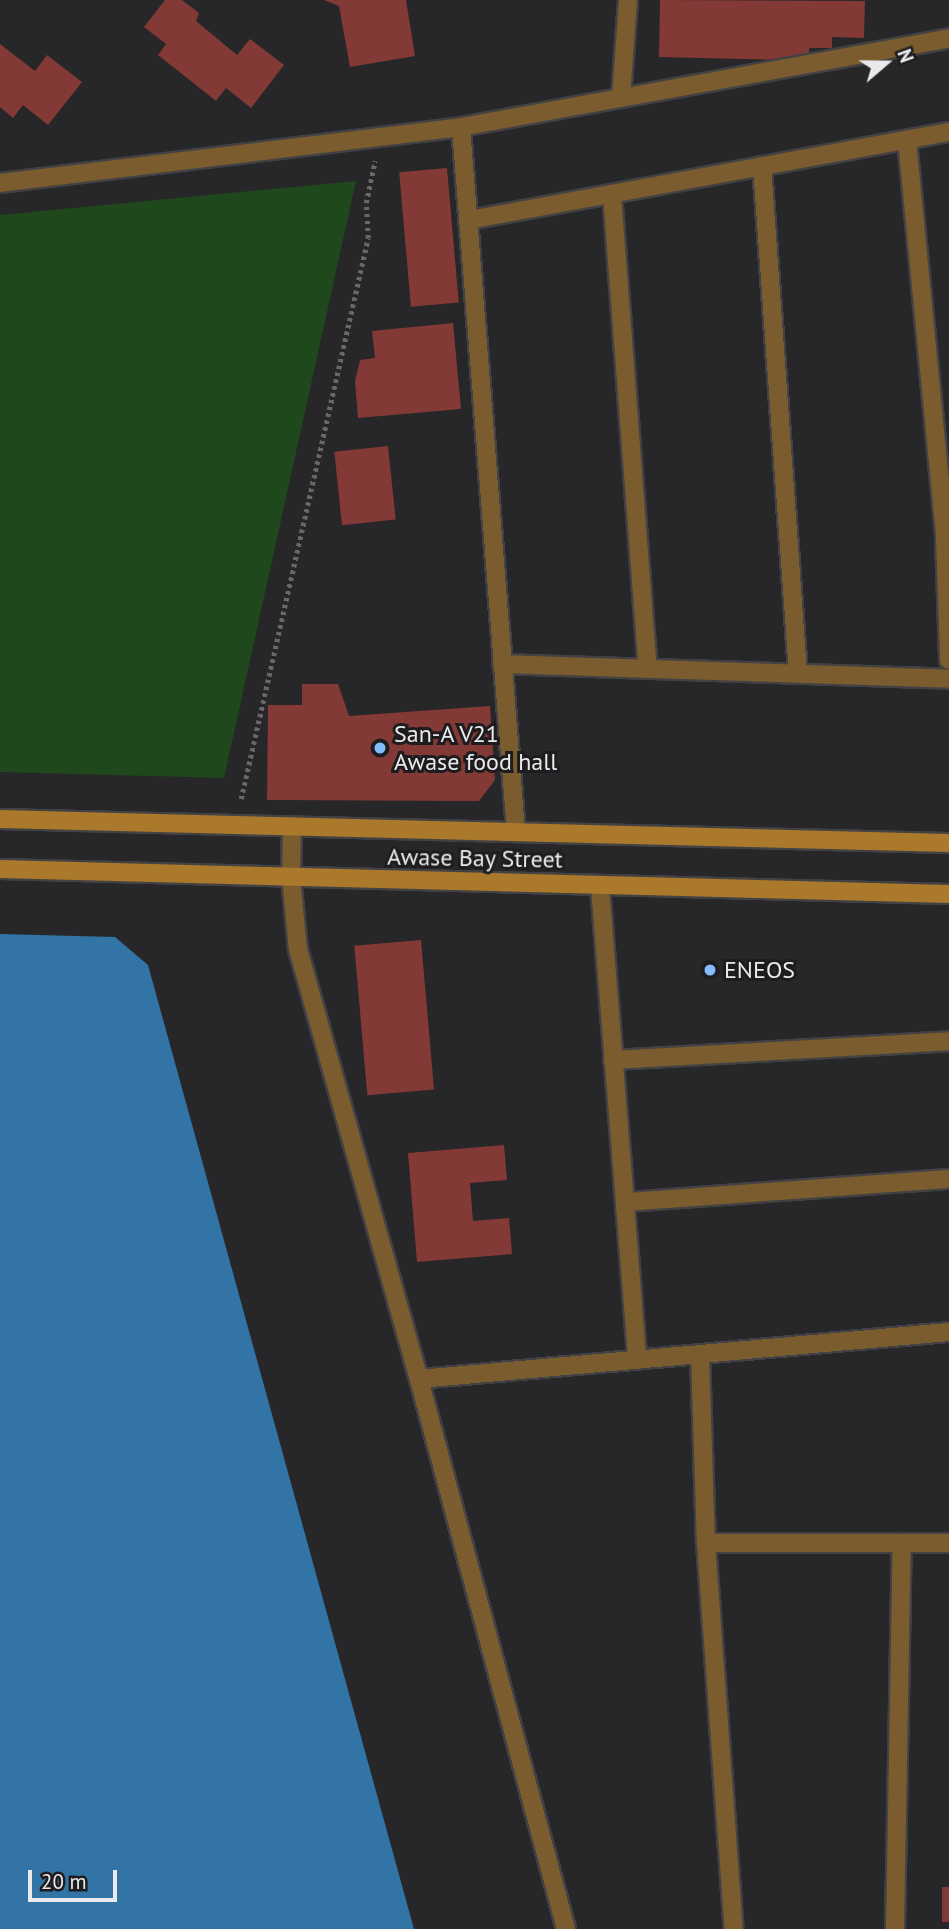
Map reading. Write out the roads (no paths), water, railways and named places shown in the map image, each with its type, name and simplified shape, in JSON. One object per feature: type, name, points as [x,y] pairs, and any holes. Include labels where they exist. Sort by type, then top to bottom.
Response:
[{"type":"main road","name":"Awase Bay Street","points":[[0,819],[949,844]]},
{"type":"main road","name":"Awase Bay Street","points":[[0,869],[949,894]]},
{"type":"street","points":[[621,98],[628,0]]},
{"type":"street","points":[[0,183],[461,127],[949,38]]},
{"type":"street","points":[[461,127],[516,832]]},
{"type":"street","points":[[469,220],[949,132]]},
{"type":"street","points":[[907,140],[947,538],[949,660]]},
{"type":"street","points":[[762,166],[798,673]]},
{"type":"street","points":[[612,194],[648,668]]},
{"type":"street","points":[[502,664],[949,679]]},
{"type":"street","points":[[292,826],[291,878],[298,949],[419,1379],[566,1929]]},
{"type":"street","points":[[600,886],[627,1202],[637,1360]]},
{"type":"street","points":[[613,1060],[949,1041]]},
{"type":"street","points":[[627,1202],[949,1179]]},
{"type":"street","points":[[419,1379],[949,1332]]},
{"type":"street","points":[[699,1354],[706,1543],[734,1929]]},
{"type":"street","points":[[706,1543],[949,1543]]},
{"type":"street","points":[[895,1929],[902,1543]]},
{"type":"water","points":[[0,934],[115,937],[148,965],[414,1929],[0,1929]]},
{"type":"place","name":"San-A V21 Awase food hall","points":[[380,748]]},
{"type":"place","name":"ENEOS","points":[[710,970]]}]
